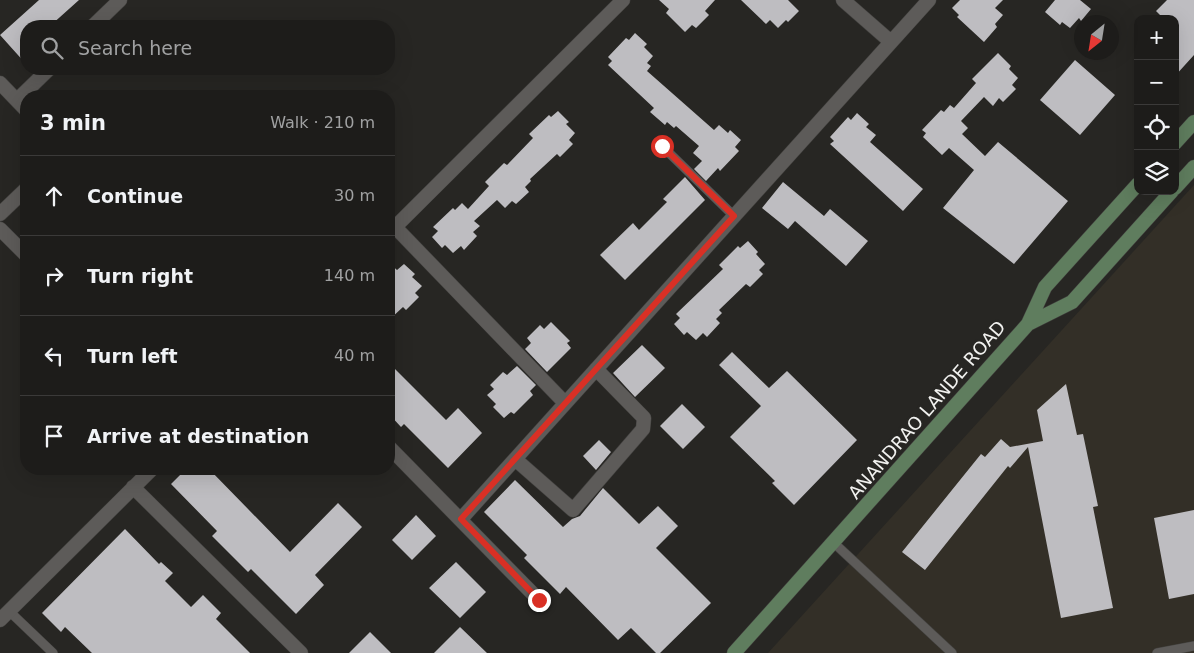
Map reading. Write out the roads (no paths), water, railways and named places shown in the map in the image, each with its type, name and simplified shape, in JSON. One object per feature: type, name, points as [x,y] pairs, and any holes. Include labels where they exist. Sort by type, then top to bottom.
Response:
[{"type":"main road","points":[[1179,139],[1194,122]]},
{"type":"main road","points":[[1179,184],[1194,167]]},
{"type":"main road","name":"ANANDRAO LANDE ROAD","points":[[734,653],[1028,324],[1045,287],[1134,188]]},
{"type":"main road","points":[[1028,324],[1072,302],[1168,195]]},
{"type":"street","points":[[99,20],[120,0]]},
{"type":"street","points":[[395,227],[623,0]]},
{"type":"street","points":[[843,0],[891,42]]},
{"type":"street","points":[[461,519],[928,0]]},
{"type":"street","points":[[33,90],[44,75]]},
{"type":"street","points":[[0,83],[20,103]]},
{"type":"street","points":[[0,214],[20,195]]},
{"type":"street","points":[[0,229],[20,249]]},
{"type":"street","points":[[395,233],[565,403]]},
{"type":"street","points":[[515,459],[573,510],[643,429],[644,418],[596,369]]},
{"type":"street","points":[[395,453],[539,600]]},
{"type":"street","points":[[3,613],[146,475]]},
{"type":"street","points":[[133,487],[301,653]]},
{"type":"lane","points":[[662,146],[734,216]]},
{"type":"lane","points":[[834,543],[952,653]]},
{"type":"lane","points":[[3,613],[53,653]]},
{"type":"lane","points":[[1157,653],[1194,646]]}]
